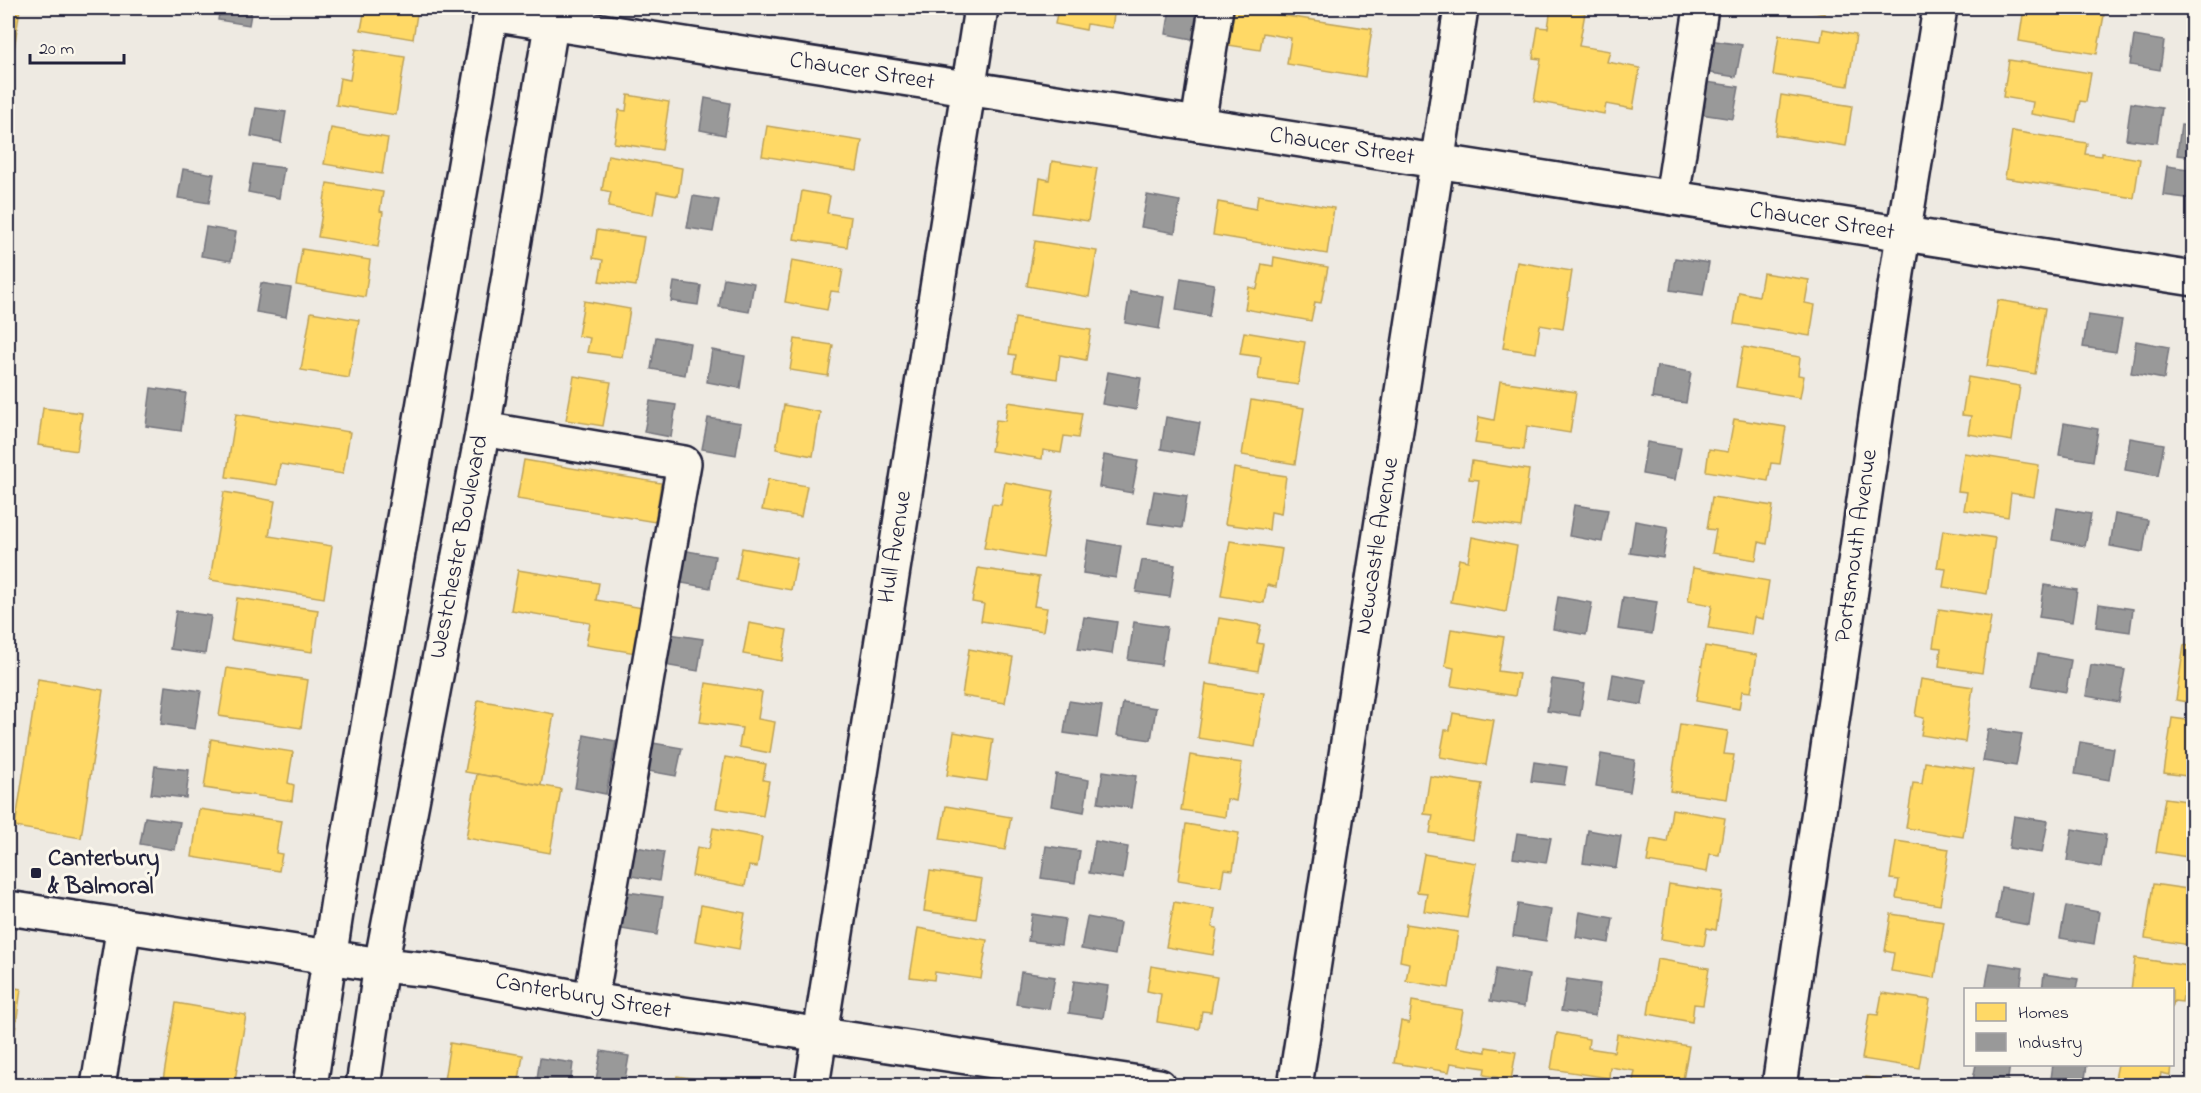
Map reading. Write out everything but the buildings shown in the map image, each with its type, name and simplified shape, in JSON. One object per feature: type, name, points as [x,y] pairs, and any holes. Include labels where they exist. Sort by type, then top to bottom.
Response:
[{"type":"street","name":"Hull Avenue","points":[[812,1086],[981,8]]},
{"type":"street","points":[[1198,124],[1216,8]]},
{"type":"street","name":"Newcastle Avenue","points":[[1295,1086],[1461,8]]},
{"type":"street","points":[[1672,198],[1701,8]]},
{"type":"street","name":"Portsmouth Avenue","points":[[1779,1086],[1903,234],[1940,8]]},
{"type":"street","name":"Chaucer Street","points":[[491,11],[553,16],[968,88],[2193,279]]},
{"type":"street","points":[[310,1086],[329,956],[491,11]]},
{"type":"street","name":"Westchester Boulevard","points":[[363,1086],[381,965],[483,429],[553,16]]},
{"type":"street","points":[[483,429],[684,463],[591,1000]]},
{"type":"street","name":"Canterbury Street","points":[[8,908],[381,965],[431,970],[591,1000],[1159,1086]]},
{"type":"street","points":[[98,1086],[124,925]]},
{"type":"place","name":"Canterbury & Balmoral","points":[[36,873]]}]
